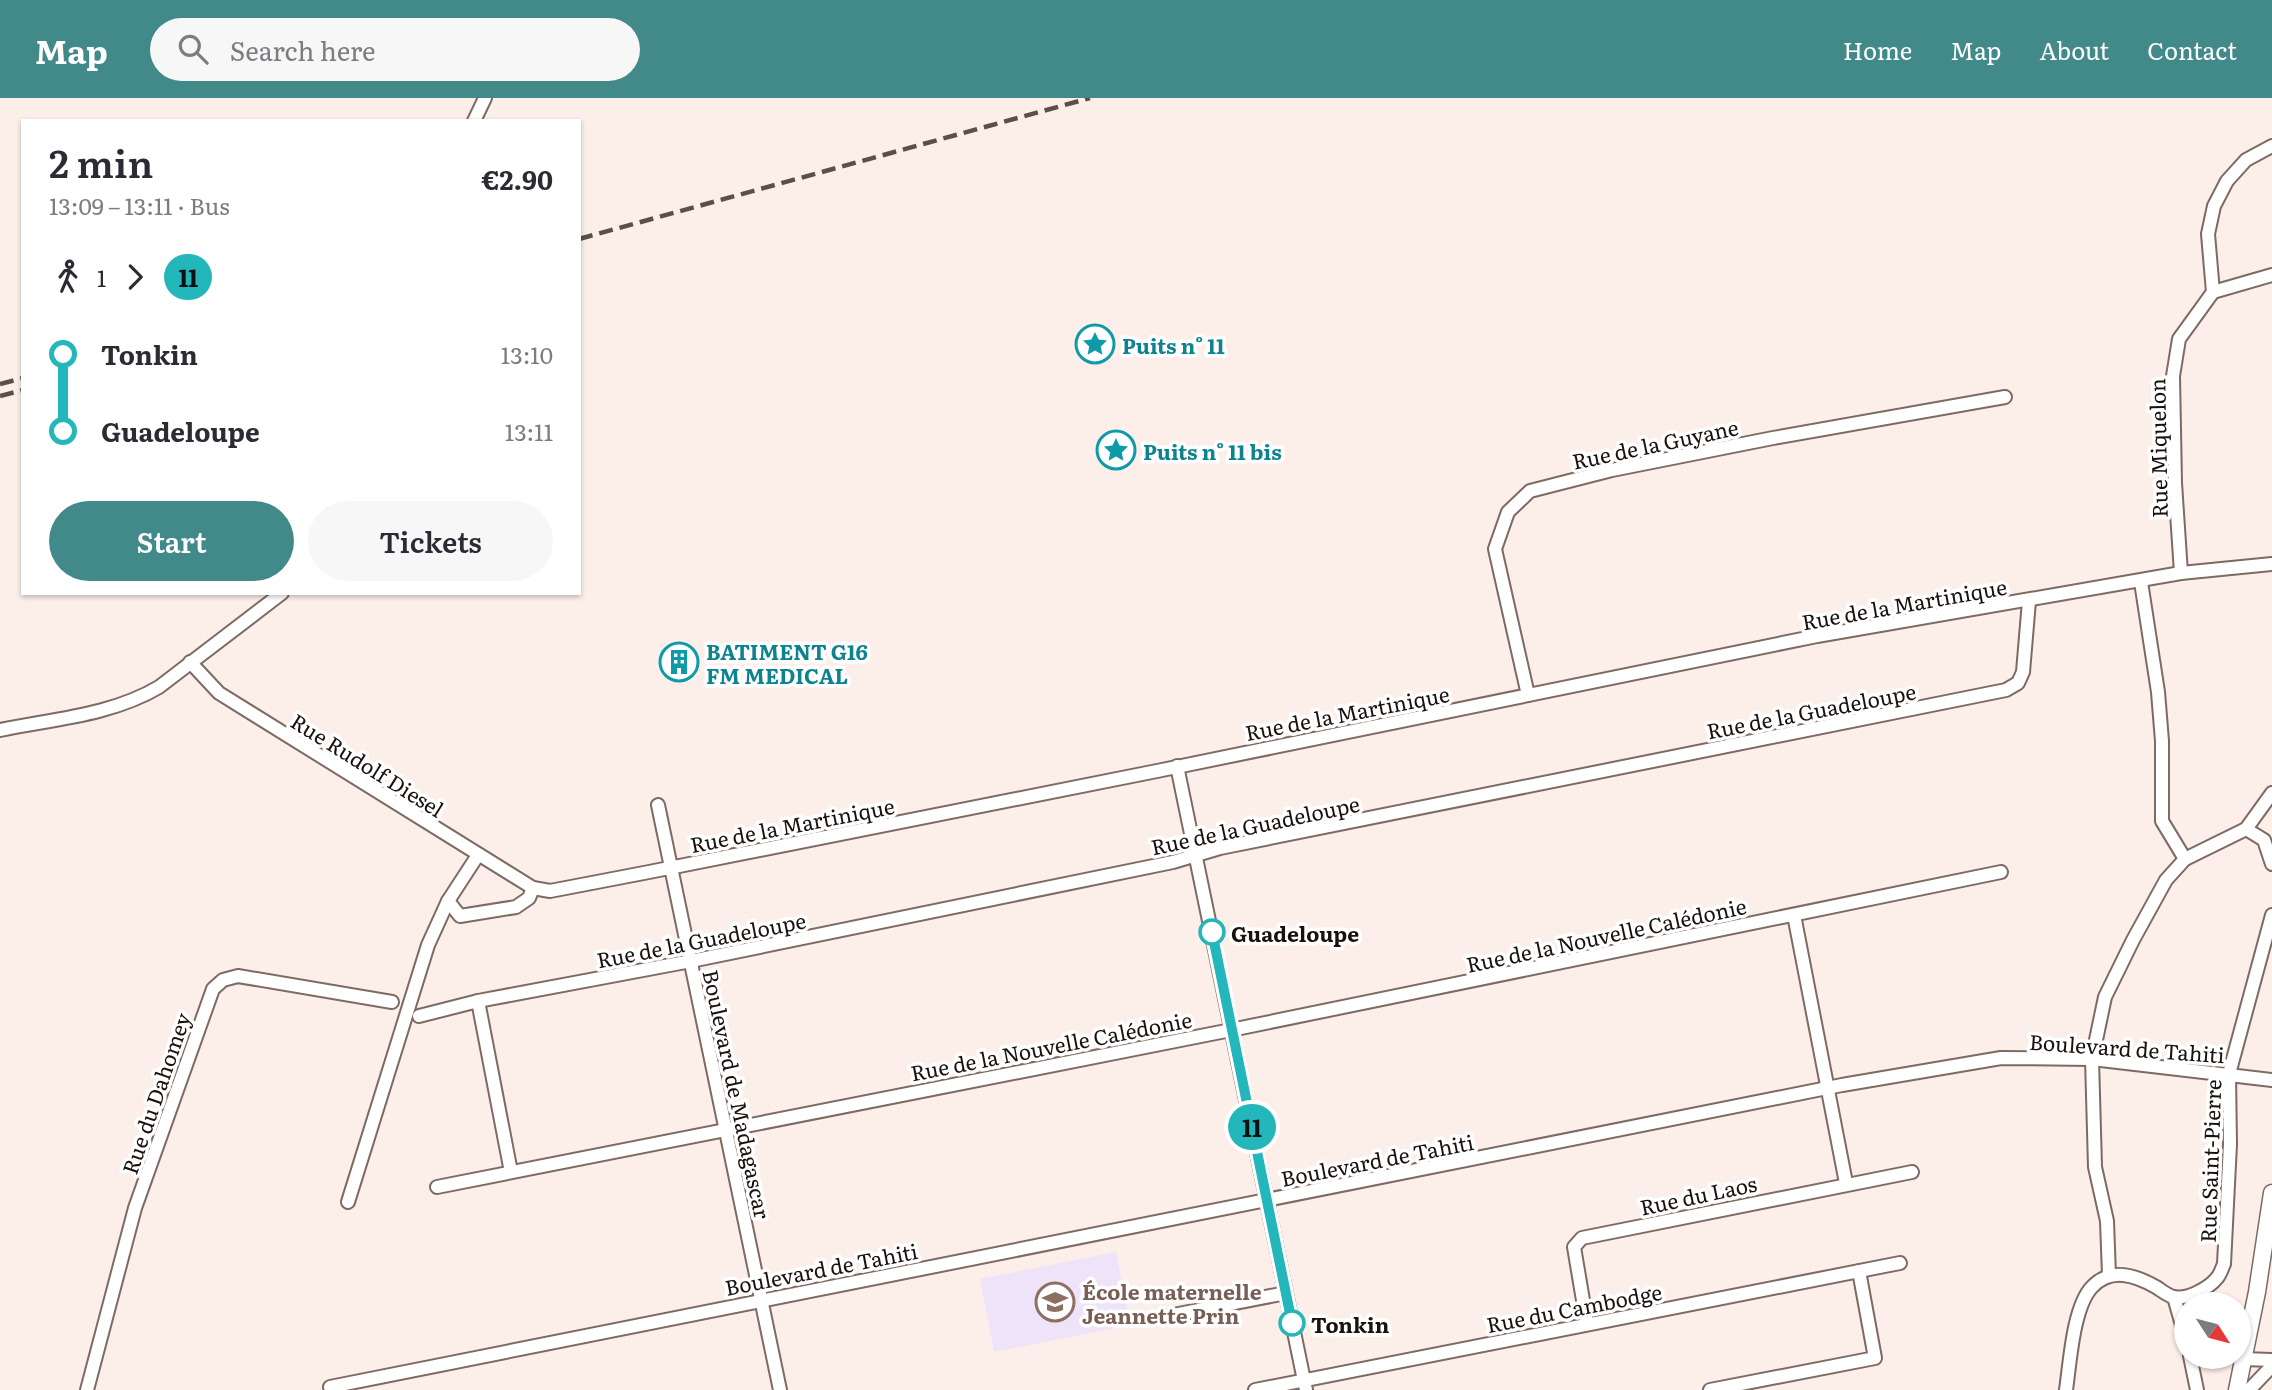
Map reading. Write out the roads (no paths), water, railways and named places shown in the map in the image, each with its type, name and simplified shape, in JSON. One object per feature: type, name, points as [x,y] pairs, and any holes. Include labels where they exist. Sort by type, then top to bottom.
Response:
[{"type":"main road","points":[[2251,1321],[2272,1193]]},
{"type":"main road","points":[[2237,1390],[2241,1369]]},
{"type":"street","points":[[475,119],[485,98]]},
{"type":"street","points":[[2272,146],[2246,160],[2227,181],[2214,205],[2208,234],[2213,292],[2272,275]]},
{"type":"street","name":"Rue Miquelon","points":[[2181,573],[2175,483],[2173,376],[2179,339],[2213,292]]},
{"type":"street","name":"Rue de la Guyane","points":[[1528,695],[1495,548],[1508,512],[1530,491],[1626,467],[2005,397]]},
{"type":"street","name":"Rue de la Martinique","points":[[533,888],[550,891],[1817,636],[2181,573],[2272,564]]},
{"type":"street","points":[[2140,582],[2161,729],[2162,821],[2185,859]]},
{"type":"street","points":[[0,730],[115,707],[141,698],[279,595]]},
{"type":"street","name":"Rue de la Guadeloupe","points":[[419,1016],[478,1001],[691,961],[2006,690],[2018,683],[2023,672],[2029,601]]},
{"type":"street","name":"Rue Rudolf Diesel","points":[[190,662],[214,689],[533,888]]},
{"type":"street","points":[[1177,766],[1305,1385]]},
{"type":"street","points":[[2109,1275],[2107,1221],[2095,1167],[2092,1059],[2105,997],[2166,880],[2185,859],[2246,829],[2272,793]]},
{"type":"street","name":"Boulevard de Madagascar","points":[[658,805],[780,1390]]},
{"type":"street","points":[[2246,829],[2264,840],[2272,864]]},
{"type":"street","points":[[348,1202],[428,945],[448,901],[478,855]]},
{"type":"street","name":"Rue de la Nouvelle Calédonie","points":[[437,1187],[1231,1030],[2001,872]]},
{"type":"street","points":[[448,901],[460,916],[516,907],[529,898],[533,888]]},
{"type":"street","points":[[1794,915],[1846,1183]]},
{"type":"street","name":"Rue Saint-Pierre","points":[[2196,1292],[2218,1278],[2224,1264],[2230,1144],[2229,1073],[2272,915]]},
{"type":"street","name":"Rue du Dahomey","points":[[87,1390],[135,1208],[213,989],[222,980],[239,976],[392,1002]]},
{"type":"street","points":[[478,1001],[511,1172]]},
{"type":"street","name":"Boulevard de Tahiti","points":[[330,1387],[1827,1088],[2001,1058],[2092,1059],[2272,1080]]},
{"type":"street","name":"Rue du Laos","points":[[1587,1324],[1574,1247],[1582,1238],[1846,1183],[1912,1172]]},
{"type":"street","name":"Rue du Cambodge","points":[[1255,1390],[1305,1385],[1587,1324],[1900,1263]]},
{"type":"street","points":[[1710,1390],[1875,1358],[1859,1271]]},
{"type":"street","points":[[2066,1390],[2079,1314],[2092,1287],[2109,1275],[2125,1274],[2174,1297]]},
{"type":"street","points":[[1153,1319],[1286,1293]]},
{"type":"street","points":[[2251,1360],[2272,1360]]},
{"type":"street","points":[[2249,1390],[2272,1366]]},
{"type":"street","points":[[2193,1369],[2197,1390]]},
{"type":"railway","points":[[581,238],[1090,98]]},
{"type":"railway","points":[[0,384],[21,379]]},
{"type":"railway","points":[[0,396],[21,391]]},
{"type":"place","name":"Puits n° 11","points":[[1095,344]]},
{"type":"place","name":"Puits n° 11 bis","points":[[1116,450]]},
{"type":"place","name":"BATIMENT G16 FM MEDICAL","points":[[679,662]]},
{"type":"place","name":"Guadeloupe","points":[[1212,932]]},
{"type":"place","name":"École maternelle Jeannette Prin","points":[[1055,1302]]},
{"type":"place","name":"Tonkin","points":[[1292,1323]]}]
